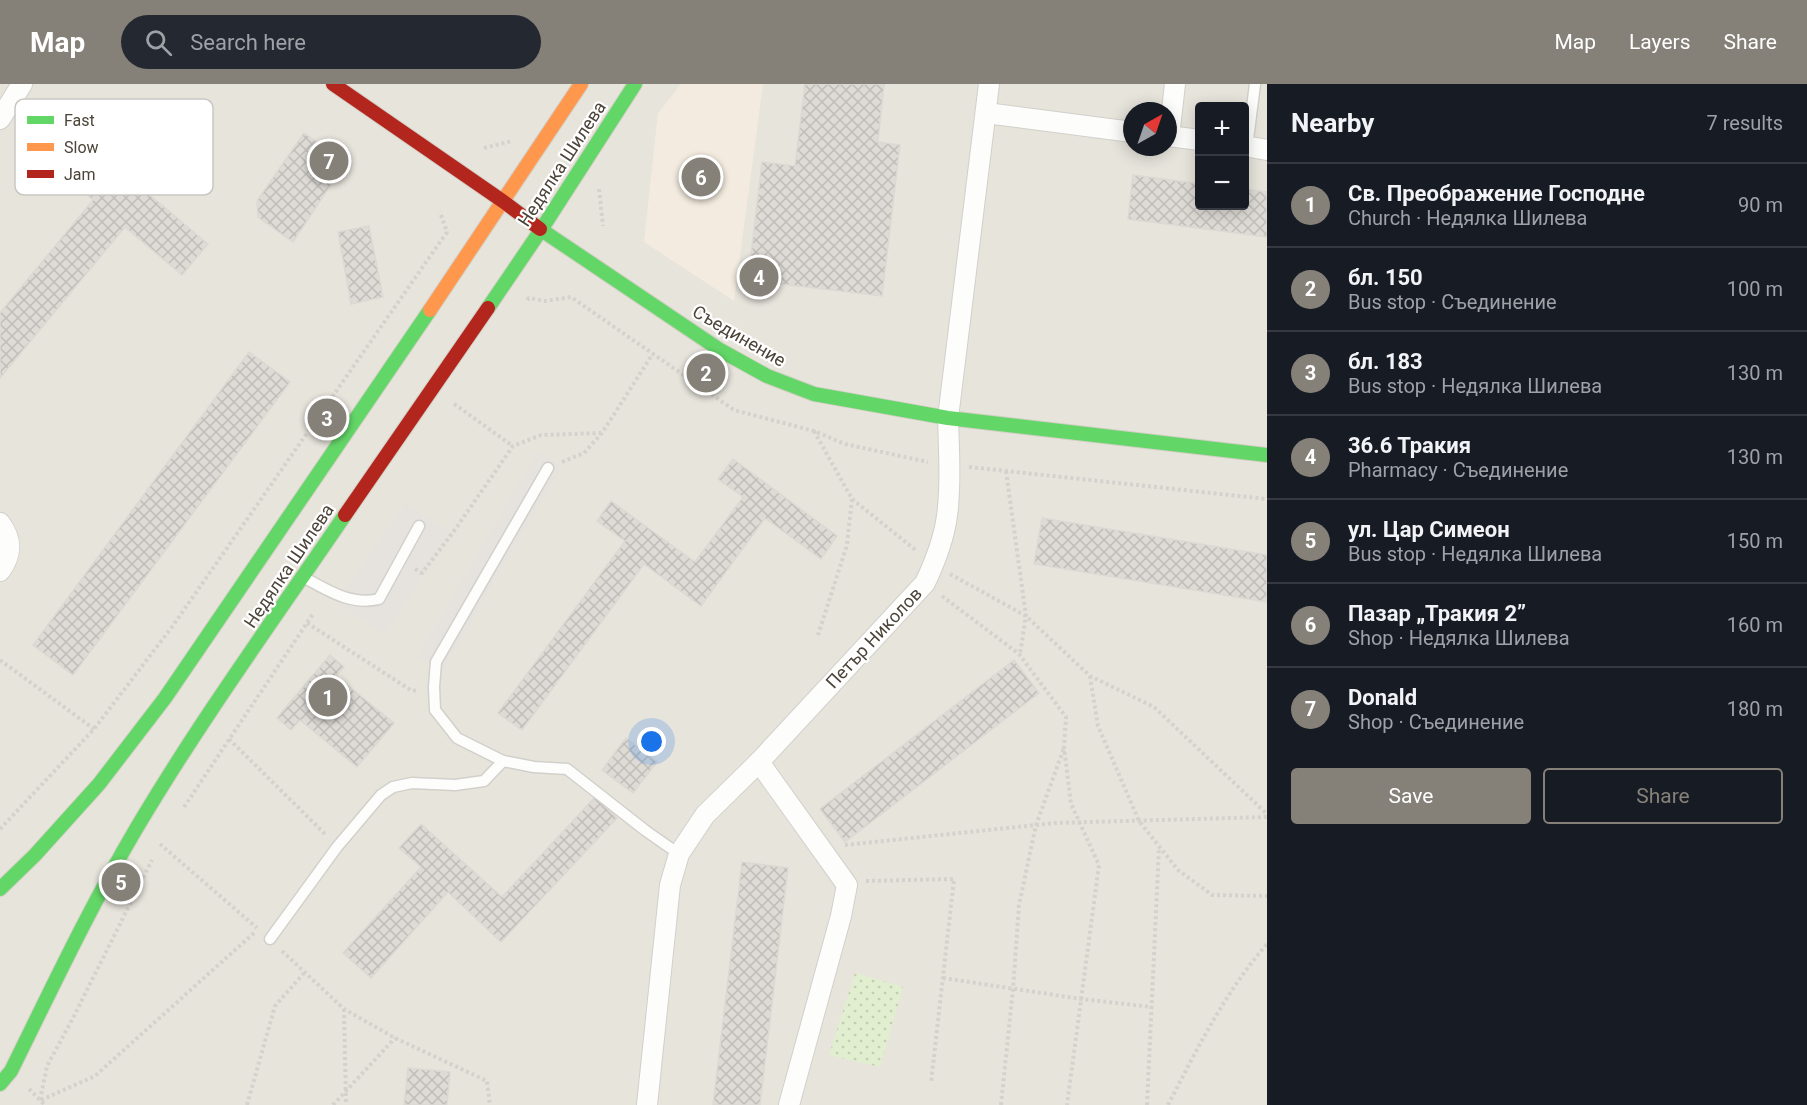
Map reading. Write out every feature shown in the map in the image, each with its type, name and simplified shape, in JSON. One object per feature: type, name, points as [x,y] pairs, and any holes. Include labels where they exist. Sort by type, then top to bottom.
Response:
[{"type":"street","points":[[0,119],[22,84]]},
{"type":"street","name":"Съединение","points":[[333,84],[504,201],[541,230],[720,350],[767,376],[814,394],[948,417],[1267,455]]},
{"type":"street","name":"Недялка Шилева","points":[[0,889],[35,855],[99,784],[165,698],[504,201],[581,84]]},
{"type":"street","name":"Недялка Шилева","points":[[0,1084],[10,1071],[96,900],[136,828],[203,723],[541,230],[635,84]]},
{"type":"street","name":"Петър Николов","points":[[647,1105],[670,885],[679,854],[705,815],[759,762],[925,583],[933,565],[947,517],[948,417],[989,84]]},
{"type":"street","points":[[1173,102],[1175,84]]},
{"type":"street","points":[[986,113],[1123,131]]},
{"type":"street","points":[[1177,137],[1195,139]]},
{"type":"street","points":[[1249,147],[1267,150]]},
{"type":"street","points":[[0,523],[7,532],[10,542],[6,563],[0,571]]},
{"type":"street","points":[[759,762],[847,885],[841,916],[789,1105]]},
{"type":"lane","points":[[1249,126],[1255,84]]},
{"type":"lane","points":[[548,468],[436,662],[435,710],[457,738],[503,761],[534,767],[567,769],[679,854]]},
{"type":"lane","points":[[303,577],[351,600],[367,602],[379,599],[419,526]]},
{"type":"lane","points":[[270,939],[337,846],[381,795],[393,787],[412,783],[455,786],[484,781],[503,761]]},
{"type":"path","points":[[484,148],[516,140]]},
{"type":"path","points":[[599,189],[603,226]]},
{"type":"path","points":[[0,829],[94,729],[172,627],[447,232],[440,212]]},
{"type":"path","points":[[522,308],[529,298],[545,301],[571,297],[734,410],[814,431],[845,444],[933,462]]},
{"type":"path","points":[[548,468],[584,453],[602,433],[652,355]]},
{"type":"path","points":[[447,413],[453,403],[513,446]]},
{"type":"path","points":[[814,431],[852,499],[933,565],[1026,616],[1090,676],[1154,707],[1267,815]]},
{"type":"path","points":[[402,560],[422,573],[513,446],[541,435],[602,433]]},
{"type":"path","points":[[990,469],[1267,499]]},
{"type":"path","points":[[1006,471],[1026,616],[1020,654]]},
{"type":"path","points":[[818,634],[847,544],[852,499]]},
{"type":"path","points":[[925,583],[1020,654],[1066,717],[1064,747],[1071,804],[1099,865],[1066,1105]]},
{"type":"path","points":[[179,815],[307,623],[326,590]]},
{"type":"path","points":[[307,623],[412,691],[434,687]]},
{"type":"path","points":[[0,660],[94,729]]},
{"type":"path","points":[[1090,676],[1098,726],[1139,821],[1159,847],[1178,870],[1212,895],[1267,896]]},
{"type":"path","points":[[229,739],[337,846]]},
{"type":"path","points":[[1001,1105],[1019,905],[1036,825],[1064,747]]},
{"type":"path","points":[[820,848],[1080,821],[1139,821],[1267,815]]},
{"type":"path","points":[[40,1100],[47,1066],[166,835]]},
{"type":"path","points":[[160,844],[270,939],[344,1009],[395,1038],[487,1081],[490,1105]]},
{"type":"path","points":[[1147,1105],[1159,847]]},
{"type":"path","points":[[844,881],[954,879],[932,1083]]},
{"type":"path","points":[[40,1100],[95,1076],[258,929]]},
{"type":"path","points":[[1168,1105],[1227,996],[1267,944]]},
{"type":"path","points":[[247,1105],[275,1006],[304,973]]},
{"type":"path","points":[[943,978],[1081,999],[1152,1007]]},
{"type":"path","points":[[344,1009],[346,1105]]},
{"type":"path","points":[[333,1105],[395,1038]]},
{"type":"path","points":[[40,1100],[45,1105]]},
{"type":"shaded area","points":[[0,84],[1267,84],[1267,1105],[0,1105]]},
{"type":"shaded area","points":[[681,84],[763,84],[734,301],[644,242],[658,113]]},
{"type":"shaded area","points":[[537,452],[562,466],[442,671],[417,657]]},
{"type":"shaded area","points":[[406,503],[452,535],[384,634],[337,602]]},
{"type":"green space","points":[[855,973],[903,987],[880,1067],[829,1055]]},
{"type":"building","points":[[805,84],[884,84],[878,142],[900,145],[882,296],[748,280],[762,162],[795,166]]},
{"type":"building","points":[[304,133],[346,162],[293,242],[258,217],[257,201]]},
{"type":"building","points":[[1133,175],[1195,183],[1195,210],[1249,210],[1249,190],[1267,192],[1267,237],[1128,219]]},
{"type":"building","points":[[87,195],[150,195],[208,244],[182,275],[125,227],[0,378],[0,313],[93,200]]},
{"type":"building","points":[[369,226],[383,297],[351,304],[338,232]]},
{"type":"building","points":[[249,352],[290,382],[73,675],[33,645]]},
{"type":"building","points":[[733,459],[837,536],[821,559],[765,518],[701,606],[644,564],[522,730],[498,713],[625,541],[597,521],[611,501],[695,562],[743,497],[718,479]]},
{"type":"building","points":[[1042,518],[1267,555],[1267,602],[1034,564]]},
{"type":"building","points":[[330,655],[344,667],[336,676],[394,723],[357,767],[300,720],[291,730],[277,718]]},
{"type":"building","points":[[1014,660],[1039,693],[845,842],[820,809]]},
{"type":"building","points":[[626,738],[657,762],[633,793],[602,770]]},
{"type":"building","points":[[595,797],[617,818],[501,942],[448,892],[371,978],[343,953],[421,867],[399,848],[421,824],[502,897]]},
{"type":"building","points":[[742,862],[788,868],[760,1105],[713,1105]]},
{"type":"building","points":[[408,1068],[450,1072],[447,1105],[404,1105]]},
{"type":"traffic: fast","points":[[488,308],[635,84]]},
{"type":"traffic: fast","points":[[540,229],[720,350],[767,376],[814,394],[948,418],[1267,455]]},
{"type":"traffic: fast","points":[[0,889],[35,855],[99,784],[165,698],[430,310]]},
{"type":"traffic: fast","points":[[0,1084],[11,1071],[87,918],[160,789],[345,515]]},
{"type":"traffic: slow","points":[[430,310],[581,84]]},
{"type":"traffic: jam","points":[[333,84],[540,229]]},
{"type":"traffic: jam","points":[[345,515],[488,308]]},
{"type":"place","name":"Donald","points":[[329,161]]},
{"type":"place","name":"Пазар „Тракия 2”","points":[[701,177]]},
{"type":"place","name":"36.6 Тракия","points":[[759,277]]},
{"type":"place","name":"бл. 150","points":[[706,373]]},
{"type":"place","name":"бл. 183","points":[[327,418]]},
{"type":"place","name":"Св. Преображение Господне","points":[[328,697]]},
{"type":"place","name":"ул. Цар Симеон","points":[[121,882]]}]
